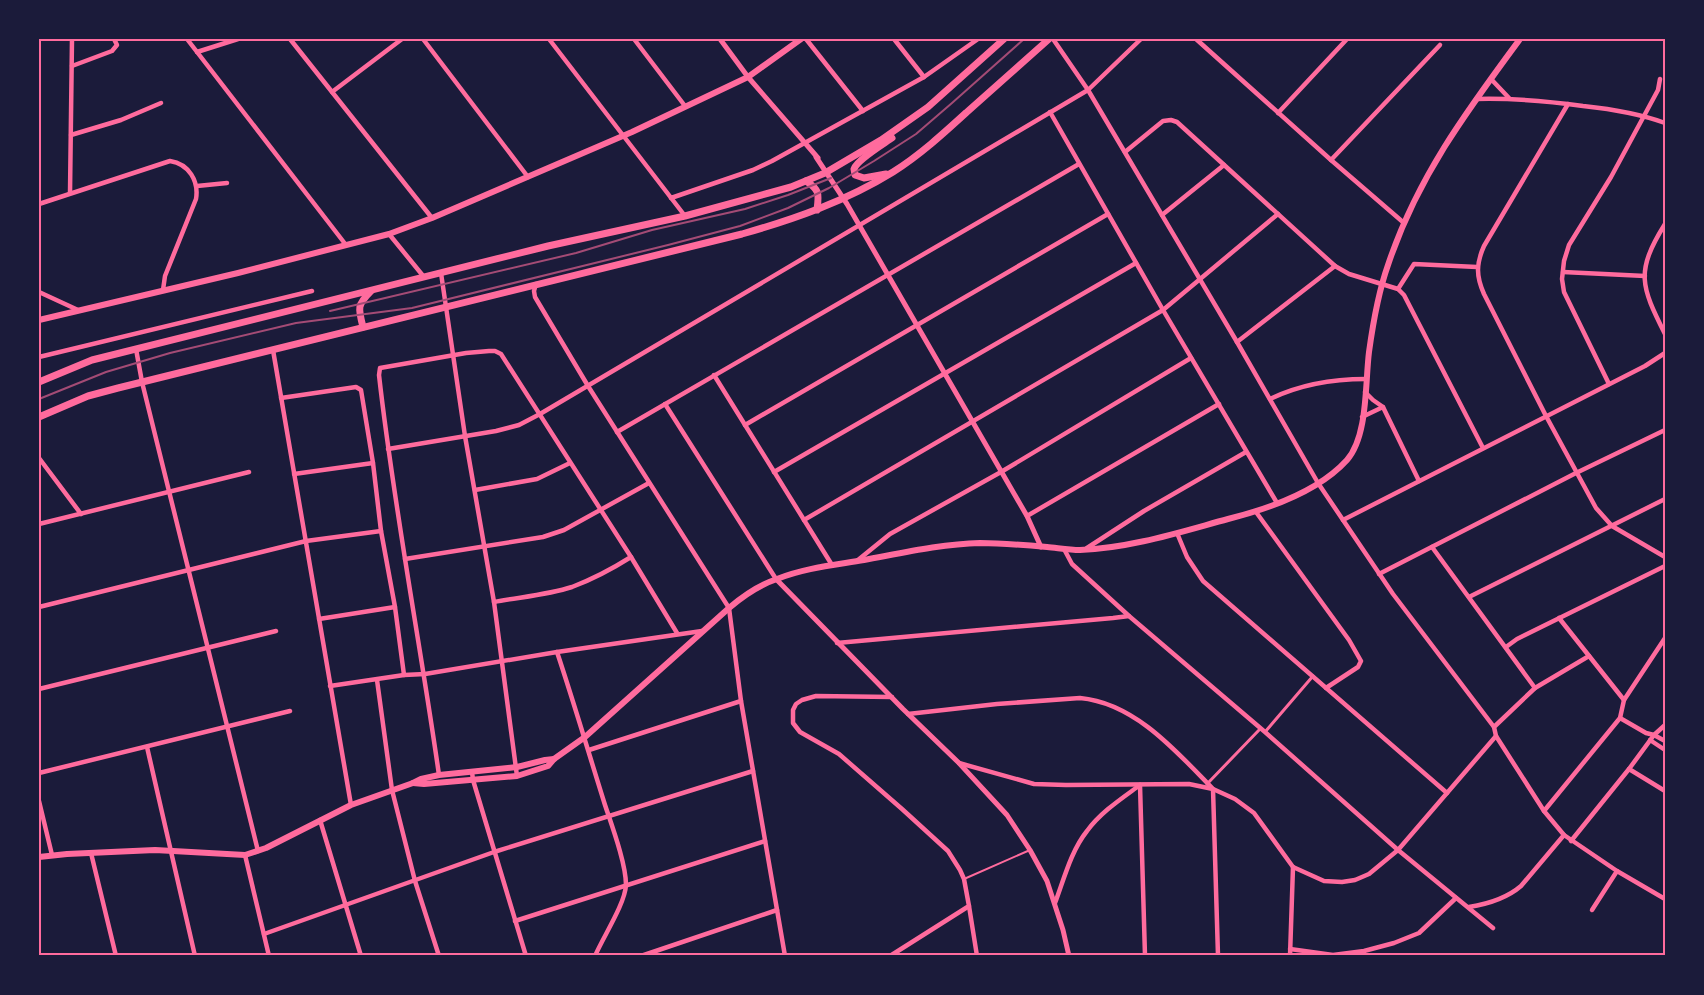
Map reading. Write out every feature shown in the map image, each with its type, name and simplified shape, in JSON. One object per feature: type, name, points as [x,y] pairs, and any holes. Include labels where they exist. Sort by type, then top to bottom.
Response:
[{"type":"main road","points":[[39,320],[238,273],[389,234],[624,136],[748,77],[801,39]]},
{"type":"main road","points":[[893,172],[864,178],[855,175],[854,169],[858,162],[882,146],[928,108],[1004,39]]},
{"type":"main road","points":[[39,417],[88,396],[142,381],[742,234],[817,210],[844,199],[893,172],[947,130],[1051,39]]},
{"type":"main road","points":[[413,783],[517,776],[548,766],[554,759],[585,738],[729,608],[756,589],[776,579],[857,561],[961,544],[982,543],[1086,549],[1132,544],[1256,512],[1318,483],[1338,469],[1352,453],[1356,444],[1362,417],[1372,330],[1382,283],[1404,223],[1443,147],[1520,39]]},
{"type":"main road","points":[[39,382],[92,360],[587,237],[685,216],[791,187],[827,172],[881,140],[928,108]]},
{"type":"main road","points":[[806,181],[818,191],[817,210]]},
{"type":"main road","points":[[363,327],[359,307],[371,291]]},
{"type":"main road","points":[[39,857],[155,850],[245,855],[258,851],[351,805],[421,778],[517,768],[554,759]]},
{"type":"street","points":[[70,193],[72,39]]},
{"type":"street","points":[[72,66],[112,51],[117,45],[114,39]]},
{"type":"street","points":[[187,39],[346,245]]},
{"type":"street","points":[[197,52],[238,39]]},
{"type":"street","points":[[290,39],[432,218]]},
{"type":"street","points":[[332,92],[402,39]]},
{"type":"street","points":[[423,39],[528,177]]},
{"type":"street","points":[[549,39],[685,216]]},
{"type":"street","points":[[634,39],[685,106]]},
{"type":"street","points":[[720,39],[748,77],[827,172],[1027,516],[1041,547]]},
{"type":"street","points":[[806,39],[863,111]]},
{"type":"street","points":[[894,39],[924,77]]},
{"type":"street","points":[[671,198],[753,170],[924,77],[978,39]]},
{"type":"street","points":[[1051,39],[1088,90],[1318,483],[1379,574],[1494,727],[1496,736],[1544,811],[1564,836],[1665,899]]},
{"type":"street","points":[[388,449],[496,431],[519,425],[540,414],[1088,90],[1141,39]]},
{"type":"street","points":[[1196,39],[1404,223]]},
{"type":"street","points":[[1278,113],[1347,39]]},
{"type":"street","points":[[1331,160],[1440,45]]},
{"type":"street","points":[[1491,79],[1509,98]]},
{"type":"street","points":[[1609,384],[1567,301],[1564,292],[1564,261],[1569,245],[1645,116],[1658,90],[1660,79]]},
{"type":"street","points":[[1476,99],[1509,98],[1568,104],[1645,116],[1665,123]]},
{"type":"street","points":[[71,135],[121,120],[160,103]]},
{"type":"street","points":[[1568,104],[1484,246],[1477,267],[1479,283],[1546,416],[1596,508],[1612,526],[1665,557]]},
{"type":"street","points":[[1050,112],[1277,503]]},
{"type":"street","points":[[1125,152],[1163,121],[1177,122],[1335,266],[1349,274],[1398,289],[1404,295],[1482,448]]},
{"type":"street","points":[[39,204],[170,161],[185,166],[197,186],[196,199],[165,278],[163,290]]},
{"type":"street","points":[[617,432],[1079,164]]},
{"type":"street","points":[[1162,215],[1224,165]]},
{"type":"street","points":[[197,186],[227,183]]},
{"type":"street","points":[[745,425],[1108,214]]},
{"type":"street","points":[[804,520],[1163,310],[1278,214]]},
{"type":"street","points":[[1665,224],[1648,256],[1645,276],[1649,303],[1665,334]]},
{"type":"street","points":[[389,234],[424,278]]},
{"type":"street","points":[[774,472],[1136,262]]},
{"type":"street","points":[[1398,289],[1414,264],[1477,267]]},
{"type":"street","points":[[1237,342],[1335,266]]},
{"type":"street","points":[[1563,272],[1645,276]]},
{"type":"street","points":[[441,273],[465,435],[494,602],[517,776]]},
{"type":"street","points":[[536,284],[535,297],[588,386],[729,608],[741,701],[785,956]]},
{"type":"street","points":[[39,357],[312,291]]},
{"type":"street","points":[[39,292],[78,310]]},
{"type":"street","points":[[136,349],[258,851]]},
{"type":"street","points":[[273,350],[351,805]]},
{"type":"street","points":[[439,775],[388,449],[380,368],[489,351],[498,352],[505,359],[678,633]]},
{"type":"street","points":[[1343,520],[1645,366],[1665,353]]},
{"type":"street","points":[[857,561],[890,534],[1001,472],[1191,358]]},
{"type":"street","points":[[714,375],[832,566]]},
{"type":"street","points":[[1270,399],[1313,383],[1366,379]]},
{"type":"street","points":[[281,398],[356,387],[360,389],[404,675]]},
{"type":"street","points":[[1365,392],[1383,408],[1419,481]]},
{"type":"street","points":[[665,404],[776,579],[837,643],[959,763],[1007,815],[1047,881],[1069,956]]},
{"type":"street","points":[[1027,516],[1219,404]]},
{"type":"street","points":[[1362,417],[1383,408]]},
{"type":"street","points":[[1379,574],[1665,430]]},
{"type":"street","points":[[1086,549],[1144,511],[1246,452]]},
{"type":"street","points":[[39,458],[81,514]]},
{"type":"street","points":[[294,474],[373,463]]},
{"type":"street","points":[[475,490],[537,479],[570,463]]},
{"type":"street","points":[[39,524],[249,472]]},
{"type":"street","points":[[405,559],[543,537],[564,530],[649,483]]},
{"type":"street","points":[[1469,597],[1665,499]]},
{"type":"street","points":[[1256,512],[1349,640],[1361,661],[1358,667],[1326,688]]},
{"type":"street","points":[[39,607],[306,542],[381,531]]},
{"type":"street","points":[[1177,533],[1187,557],[1203,581],[1447,793]]},
{"type":"street","points":[[1432,547],[1535,688]]},
{"type":"street","points":[[1065,549],[1072,564],[1129,616],[1263,730],[1398,850],[1493,928]]},
{"type":"street","points":[[494,602],[571,587],[631,557]]},
{"type":"street","points":[[1506,647],[1517,639],[1665,566]]},
{"type":"street","points":[[319,619],[394,608]]},
{"type":"street","points":[[837,643],[1129,616]]},
{"type":"street","points":[[1559,618],[1624,700]]},
{"type":"street","points":[[39,689],[276,631]]},
{"type":"street","points":[[330,686],[425,674],[702,631]]},
{"type":"street","points":[[1544,811],[1620,718],[1624,700],[1665,638]]},
{"type":"street","points":[[557,652],[609,817],[623,866],[626,886],[595,956]]},
{"type":"street","points":[[1494,727],[1535,688],[1589,656]]},
{"type":"street","points":[[1208,784],[1313,676]]},
{"type":"street","points":[[377,680],[392,790],[415,881],[439,956]]},
{"type":"street","points":[[892,697],[816,696],[796,704],[793,710],[793,723],[800,732],[839,754],[933,836],[954,860],[964,879],[977,956]]},
{"type":"street","points":[[908,714],[1061,698],[1094,699],[1119,709],[1155,734],[1187,762],[1212,789],[1218,956]]},
{"type":"street","points":[[589,750],[741,701]]},
{"type":"street","points":[[39,773],[290,711]]},
{"type":"street","points":[[1620,718],[1665,741]]},
{"type":"street","points":[[1571,841],[1654,735],[1665,725]]},
{"type":"street","points":[[1646,732],[1651,740],[1665,750]]},
{"type":"street","points":[[959,763],[1034,784],[1188,784],[1212,789],[1235,799],[1254,813],[1293,867],[1323,881],[1342,882],[1369,874],[1398,850],[1496,736]]},
{"type":"street","points":[[147,747],[195,956]]},
{"type":"street","points":[[1629,769],[1665,791]]},
{"type":"street","points":[[264,934],[494,852],[753,771]]},
{"type":"street","points":[[472,772],[526,956]]},
{"type":"street","points":[[1055,903],[1077,846],[1087,831],[1115,802],[1140,785]]},
{"type":"street","points":[[1140,785],[1145,956]]},
{"type":"street","points":[[39,801],[52,855]]},
{"type":"street","points":[[320,820],[362,956]]},
{"type":"street","points":[[1469,907],[1514,892],[1564,836]]},
{"type":"street","points":[[515,921],[765,841]]},
{"type":"street","points":[[91,853],[116,956]]},
{"type":"street","points":[[245,855],[269,956]]},
{"type":"street","points":[[1290,956],[1293,867]]},
{"type":"street","points":[[1592,910],[1617,871]]},
{"type":"street","points":[[1290,949],[1333,955],[1364,951],[1394,943],[1419,933],[1456,898]]},
{"type":"street","points":[[890,956],[969,906]]},
{"type":"street","points":[[641,956],[777,910]]},
{"type":"street","points":[[904,947],[906,956]]},
{"type":"lane","points":[[964,879],[1030,850]]},
{"type":"railway","points":[[39,399],[106,372],[170,353],[296,323],[412,308],[740,226],[788,208],[829,188],[916,134],[1024,39]]},
{"type":"railway","points":[[330,311],[576,253],[652,230],[745,209],[831,178]]}]
